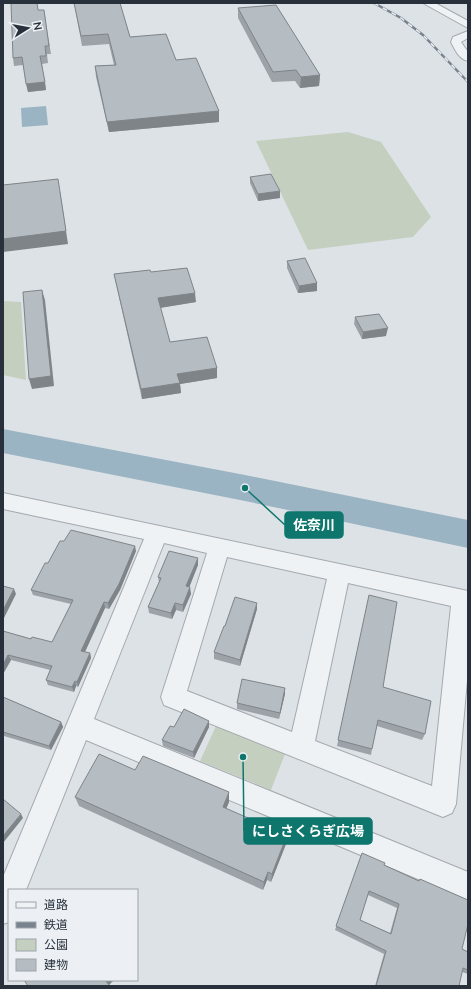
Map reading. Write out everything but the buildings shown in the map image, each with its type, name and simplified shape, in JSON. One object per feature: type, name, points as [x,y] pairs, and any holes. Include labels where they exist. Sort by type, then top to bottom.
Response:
[{"type":"street","points":[[428,3],[468,25]]},
{"type":"street","points":[[468,34],[457,39],[456,42],[460,50],[468,58]]},
{"type":"street","points":[[3,501],[465,599],[443,804],[174,697],[219,548]]},
{"type":"street","points":[[12,889],[157,534]]},
{"type":"street","points":[[301,748],[339,573]]},
{"type":"street","points":[[79,725],[468,886]]},
{"type":"street","points":[[3,910],[8,898]]},
{"type":"green space","points":[[348,132],[381,142],[431,217],[413,237],[308,250],[256,141]]},
{"type":"green space","points":[[3,301],[21,302],[26,380],[3,375]]},
{"type":"green space","points":[[216,726],[285,754],[271,790],[200,761]]},
{"type":"water","points":[[46,106],[48,125],[22,127],[21,108]]},
{"type":"waterway","points":[[3,441],[245,488],[468,534]]},
{"type":"railway","points":[[374,3],[401,18],[423,35],[468,82]]},
{"type":"place","name":"佐奈川","points":[[245,488]]},
{"type":"place","name":"にしさくらぎ広場","points":[[243,757]]}]
